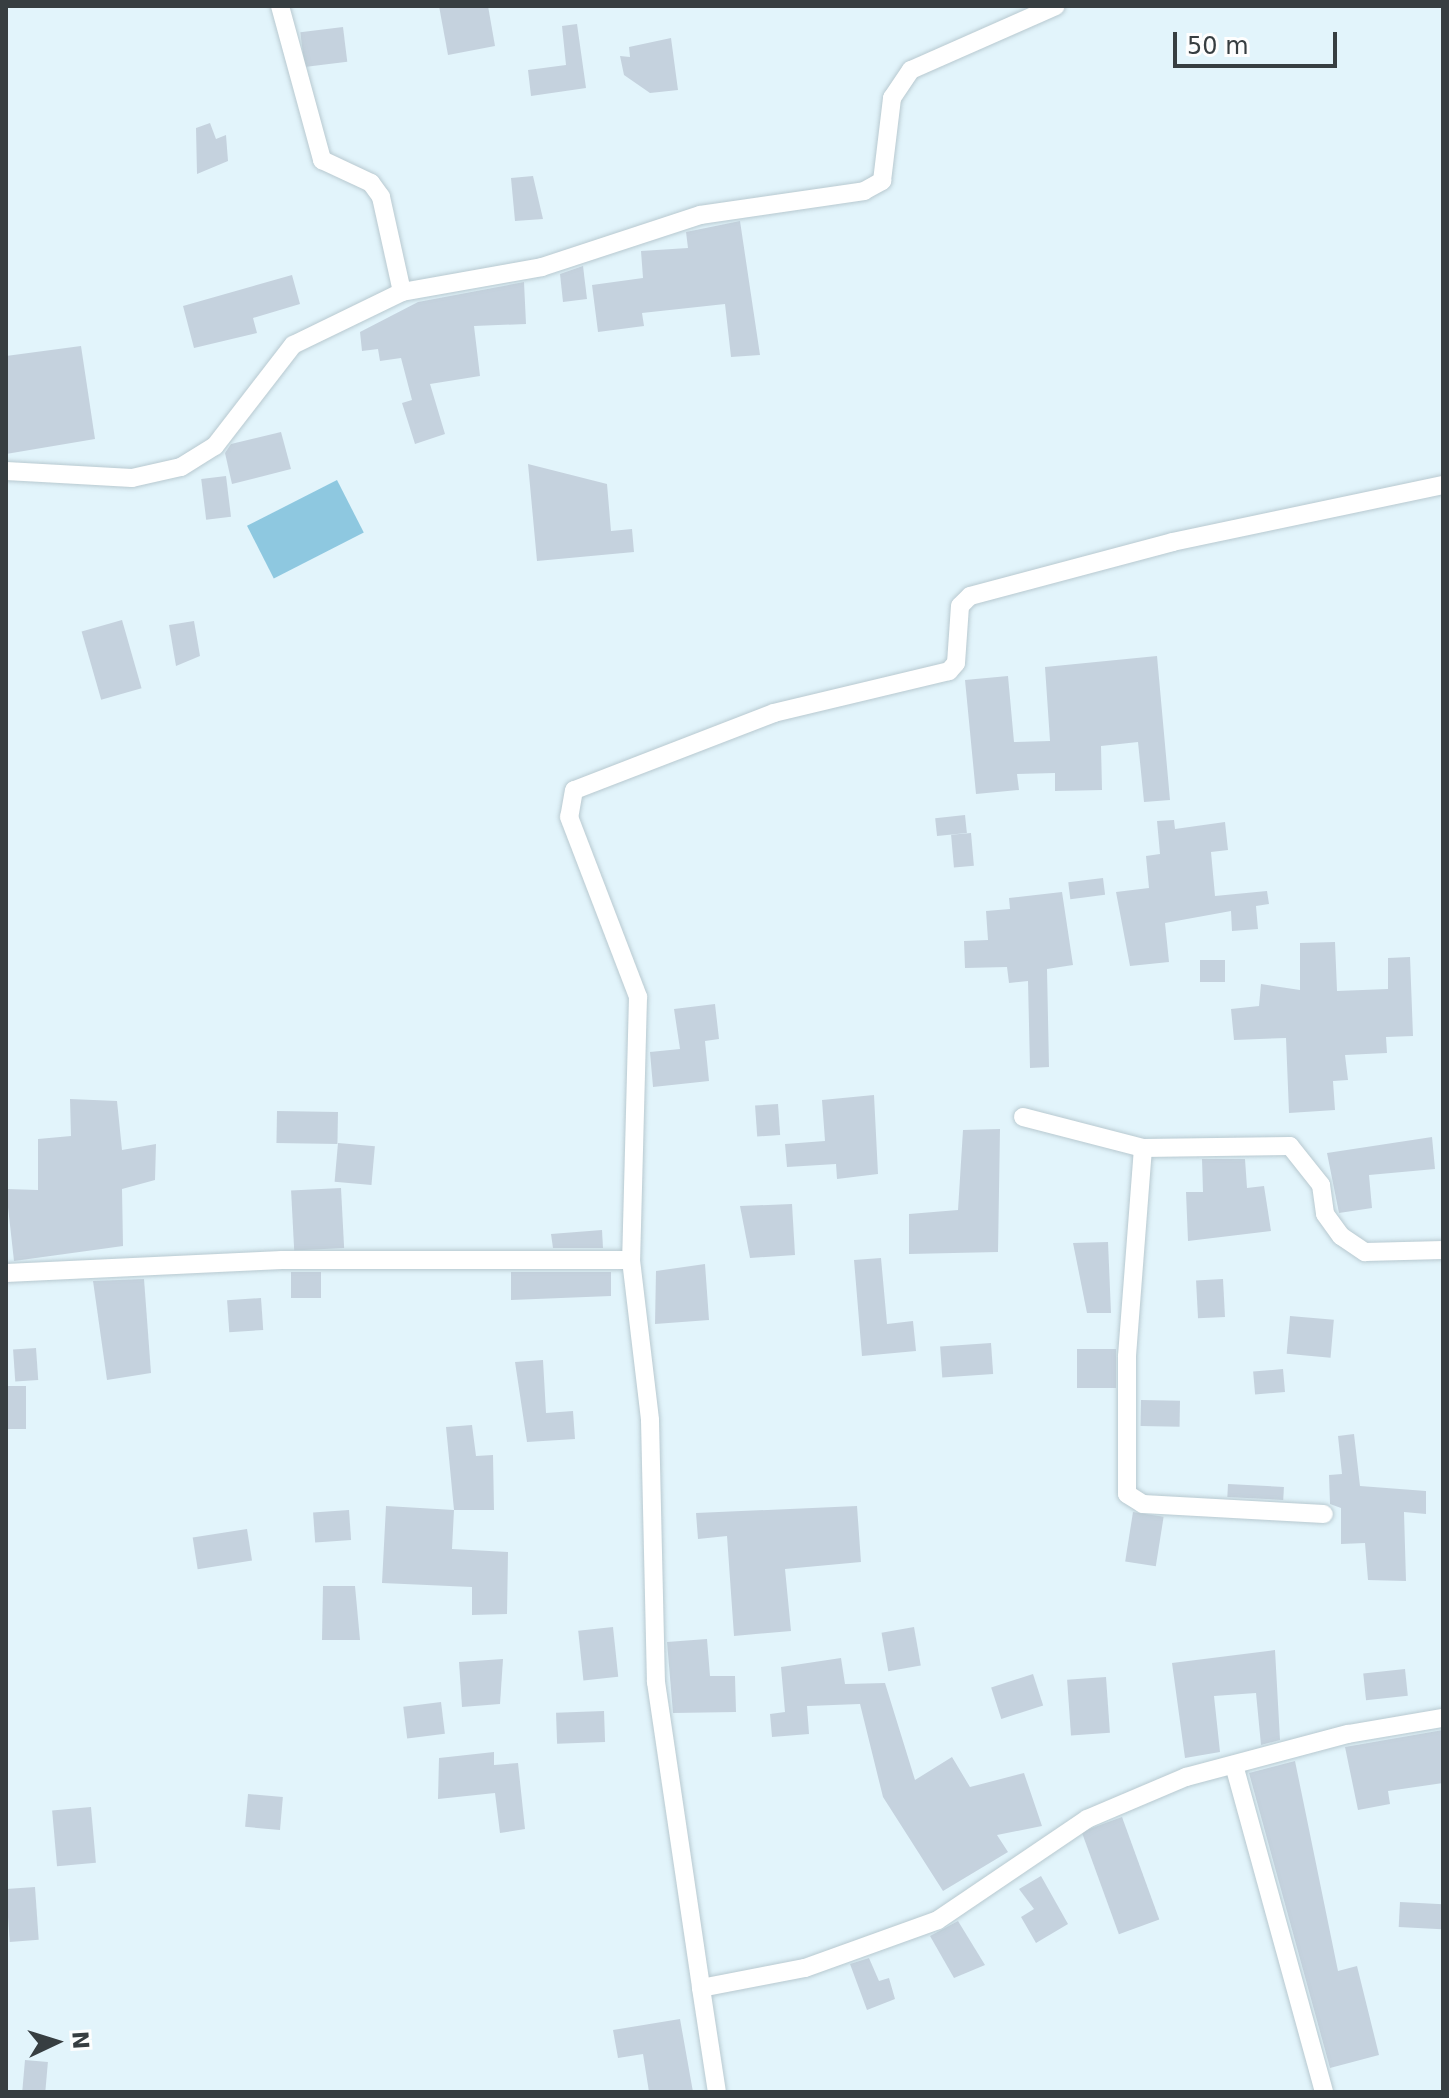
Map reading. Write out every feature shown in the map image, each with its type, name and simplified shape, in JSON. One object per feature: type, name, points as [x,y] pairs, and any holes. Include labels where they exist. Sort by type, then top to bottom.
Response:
[{"type":"street","points":[[280,6],[322,160],[371,183],[381,197],[402,292]]},
{"type":"street","points":[[6,471],[132,478],[181,467],[215,446],[293,345],[402,292],[542,267],[700,215],[864,191],[882,181],[892,98],[911,70],[1056,6]]},
{"type":"street","points":[[717,2092],[656,1682],[650,1420],[631,1260],[638,997],[569,817],[574,790],[774,713],[938,677],[956,663],[960,606],[970,596],[1173,542],[1443,485]]},
{"type":"street","points":[[1023,1117],[1143,1148],[1290,1146],[1321,1185],[1325,1214],[1341,1236],[1365,1252],[1443,1250]]},
{"type":"street","points":[[1143,1148],[1127,1357],[1127,1494],[1143,1504],[1324,1514]]},
{"type":"street","points":[[6,1273],[282,1260],[631,1260]]},
{"type":"street","points":[[701,1988],[805,1968],[938,1920],[1087,1819],[1234,1765],[1443,1718]]},
{"type":"street","points":[[1234,1765],[1324,2092]]},
{"type":"shaded area","points":[[337,480],[364,533],[274,578],[247,526]]},
{"type":"building","points":[[439,6],[488,6],[495,46],[448,55]]},
{"type":"building","points":[[577,24],[586,88],[531,96],[528,70],[566,65],[562,26]]},
{"type":"building","points":[[343,27],[347,62],[305,67],[300,32]]},
{"type":"building","points":[[671,38],[678,90],[650,93],[624,75],[620,56],[630,57],[629,47]]},
{"type":"building","points":[[210,123],[216,139],[226,135],[228,161],[197,174],[196,128]]},
{"type":"building","points":[[533,176],[543,219],[515,221],[511,178]]},
{"type":"building","points":[[740,221],[760,355],[731,357],[725,304],[642,313],[644,326],[598,332],[592,285],[643,278],[641,251],[688,248],[686,232]]},
{"type":"building","points":[[583,266],[587,299],[563,302],[560,274]]},
{"type":"building","points":[[292,275],[300,304],[253,318],[257,333],[194,348],[183,306]]},
{"type":"building","points":[[524,282],[526,324],[474,326],[480,376],[430,384],[445,434],[415,444],[402,403],[412,400],[401,358],[380,361],[378,349],[362,351],[360,332],[418,302]]},
{"type":"building","points":[[81,346],[95,439],[6,454],[6,356]]},
{"type":"building","points":[[281,432],[291,469],[232,484],[225,453],[231,444]]},
{"type":"building","points":[[528,464],[607,484],[611,531],[632,529],[634,552],[537,561]]},
{"type":"building","points":[[226,476],[231,517],[206,520],[201,479]]},
{"type":"building","points":[[122,620],[142,688],[101,700],[82,632]]},
{"type":"building","points":[[194,621],[200,656],[176,666],[169,625]]},
{"type":"building","points":[[1157,656],[1170,800],[1144,802],[1138,742],[1101,746],[1102,790],[1055,791],[1055,773],[1017,774],[1019,790],[976,794],[965,680],[1008,676],[1014,742],[1050,741],[1045,667]]},
{"type":"building","points":[[965,815],[967,833],[937,836],[935,818]]},
{"type":"building","points":[[1174,820],[1175,829],[1225,822],[1228,850],[1211,852],[1215,896],[1267,891],[1269,904],[1256,906],[1258,929],[1232,931],[1231,911],[1165,923],[1169,962],[1130,966],[1116,892],[1149,888],[1146,856],[1160,854],[1157,821]]},
{"type":"building","points":[[971,833],[974,866],[954,868],[951,835]]},
{"type":"building","points":[[1103,878],[1105,895],[1070,899],[1068,882]]},
{"type":"building","points":[[1062,892],[1073,965],[1047,969],[1049,1067],[1030,1068],[1028,981],[1009,983],[1007,967],[965,968],[964,941],[988,940],[986,911],[1010,909],[1009,898]]},
{"type":"building","points":[[1335,942],[1337,991],[1388,989],[1388,958],[1410,957],[1413,1036],[1386,1037],[1387,1053],[1345,1055],[1348,1080],[1333,1081],[1335,1110],[1289,1113],[1286,1038],[1234,1040],[1231,1009],[1259,1006],[1261,984],[1300,990],[1300,943]]},
{"type":"building","points":[[1200,960],[1225,960],[1225,982],[1200,982]]},
{"type":"building","points":[[715,1004],[719,1039],[705,1041],[709,1081],[653,1087],[650,1052],[680,1049],[674,1009]]},
{"type":"building","points":[[874,1095],[878,1174],[837,1179],[836,1164],[787,1167],[785,1144],[825,1141],[822,1100]]},
{"type":"building","points":[[70,1099],[117,1101],[122,1150],[156,1144],[155,1180],[122,1189],[123,1246],[14,1261],[6,1189],[38,1190],[38,1139],[71,1136]]},
{"type":"building","points":[[778,1104],[780,1135],[757,1137],[755,1106]]},
{"type":"building","points":[[277,1111],[338,1112],[337,1144],[276,1143]]},
{"type":"building","points":[[1000,1129],[998,1252],[909,1254],[909,1214],[958,1210],[963,1130]]},
{"type":"building","points":[[1432,1137],[1435,1169],[1369,1175],[1372,1208],[1339,1213],[1327,1153]]},
{"type":"building","points":[[338,1143],[375,1146],[371,1185],[335,1182]]},
{"type":"building","points":[[1202,1159],[1245,1159],[1247,1188],[1264,1186],[1271,1231],[1188,1241],[1186,1192],[1203,1192]]},
{"type":"building","points":[[341,1188],[344,1248],[294,1251],[291,1191]]},
{"type":"building","points":[[792,1204],[795,1255],[750,1258],[740,1206]]},
{"type":"building","points":[[602,1230],[603,1248],[553,1248],[551,1234]]},
{"type":"building","points":[[1108,1242],[1111,1313],[1087,1313],[1073,1243]]},
{"type":"building","points":[[881,1258],[887,1324],[913,1321],[916,1351],[862,1356],[854,1260]]},
{"type":"building","points":[[705,1264],[709,1320],[655,1324],[656,1271]]},
{"type":"building","points":[[291,1272],[321,1272],[321,1298],[291,1298]]},
{"type":"building","points":[[511,1272],[611,1272],[611,1296],[511,1300]]},
{"type":"building","points":[[144,1279],[151,1373],[107,1380],[93,1281]]},
{"type":"building","points":[[1223,1279],[1225,1317],[1198,1318],[1196,1280]]},
{"type":"building","points":[[261,1298],[263,1330],[229,1332],[227,1300]]},
{"type":"building","points":[[1290,1316],[1334,1320],[1331,1358],[1287,1354]]},
{"type":"building","points":[[991,1343],[993,1374],[942,1377],[940,1347]]},
{"type":"building","points":[[36,1348],[38,1380],[15,1382],[13,1350]]},
{"type":"building","points":[[1077,1349],[1116,1349],[1116,1388],[1077,1388]]},
{"type":"building","points":[[543,1360],[546,1413],[573,1411],[575,1439],[527,1442],[515,1362]]},
{"type":"building","points":[[1283,1369],[1285,1392],[1255,1395],[1253,1372]]},
{"type":"building","points":[[6,1386],[26,1386],[26,1429],[6,1429]]},
{"type":"building","points":[[1141,1400],[1180,1401],[1180,1427],[1141,1426]]},
{"type":"building","points":[[472,1425],[476,1456],[493,1455],[494,1510],[454,1510],[446,1427]]},
{"type":"building","points":[[1354,1434],[1360,1486],[1426,1491],[1426,1514],[1404,1512],[1406,1581],[1368,1580],[1365,1543],[1341,1544],[1341,1508],[1330,1504],[1329,1475],[1342,1474],[1338,1436]]},
{"type":"building","points":[[1228,1484],[1284,1487],[1283,1500],[1227,1497]]},
{"type":"building","points":[[386,1506],[454,1510],[452,1549],[508,1552],[507,1614],[472,1615],[472,1587],[382,1583]]},
{"type":"building","points":[[857,1506],[861,1562],[785,1569],[791,1631],[734,1636],[727,1536],[698,1539],[696,1513]]},
{"type":"building","points":[[349,1510],[351,1540],[315,1542],[313,1513]]},
{"type":"building","points":[[1133,1512],[1164,1517],[1156,1566],[1125,1561]]},
{"type":"building","points":[[247,1529],[252,1561],[198,1569],[193,1538]]},
{"type":"building","points":[[323,1586],[355,1586],[360,1640],[322,1640]]},
{"type":"building","points":[[613,1627],[618,1677],[583,1680],[578,1631]]},
{"type":"building","points":[[914,1627],[921,1665],[888,1671],[882,1633]]},
{"type":"building","points":[[707,1639],[710,1676],[735,1676],[736,1712],[673,1713],[667,1642]]},
{"type":"building","points":[[1275,1650],[1280,1740],[1261,1745],[1256,1693],[1214,1696],[1220,1752],[1185,1758],[1172,1663]]},
{"type":"building","points":[[841,1658],[845,1684],[885,1683],[915,1780],[952,1757],[970,1787],[1024,1773],[1042,1826],[997,1835],[1008,1852],[943,1891],[883,1797],[860,1704],[807,1706],[809,1734],[772,1737],[770,1714],[785,1712],[781,1667]]},
{"type":"building","points":[[503,1659],[500,1704],[462,1707],[459,1662]]},
{"type":"building","points":[[1405,1669],[1408,1696],[1366,1700],[1363,1673]]},
{"type":"building","points":[[1033,1674],[1043,1705],[1001,1719],[991,1688]]},
{"type":"building","points":[[1106,1677],[1110,1733],[1071,1736],[1067,1680]]},
{"type":"building","points":[[441,1702],[445,1734],[407,1738],[403,1707]]},
{"type":"building","points":[[604,1711],[605,1742],[557,1744],[556,1713]]},
{"type":"building","points":[[1443,1730],[1443,1783],[1388,1791],[1390,1804],[1358,1810],[1345,1747]]},
{"type":"building","points":[[494,1752],[494,1765],[518,1763],[525,1829],[500,1833],[495,1793],[438,1799],[439,1758]]},
{"type":"building","points":[[1295,1761],[1338,1971],[1357,1966],[1379,2055],[1330,2068],[1249,1773]]},
{"type":"building","points":[[248,1794],[283,1797],[280,1830],[245,1827]]},
{"type":"building","points":[[91,1807],[96,1863],[57,1866],[52,1810]]},
{"type":"building","points":[[1122,1817],[1159,1919],[1119,1934],[1082,1832]]},
{"type":"building","points":[[1041,1876],[1068,1924],[1036,1943],[1021,1917],[1034,1909],[1019,1889]]},
{"type":"building","points":[[35,1887],[39,1940],[10,1942],[6,1889]]},
{"type":"building","points":[[1400,1902],[1443,1904],[1442,1929],[1399,1927]]},
{"type":"building","points":[[958,1921],[985,1965],[954,1978],[930,1936]]},
{"type":"building","points":[[869,1958],[879,1981],[889,1978],[895,1999],[867,2010],[850,1964]]},
{"type":"building","points":[[680,2019],[693,2092],[649,2092],[643,2054],[618,2058],[613,2030]]},
{"type":"building","points":[[25,2060],[48,2062],[45,2092],[22,2092]]}]
